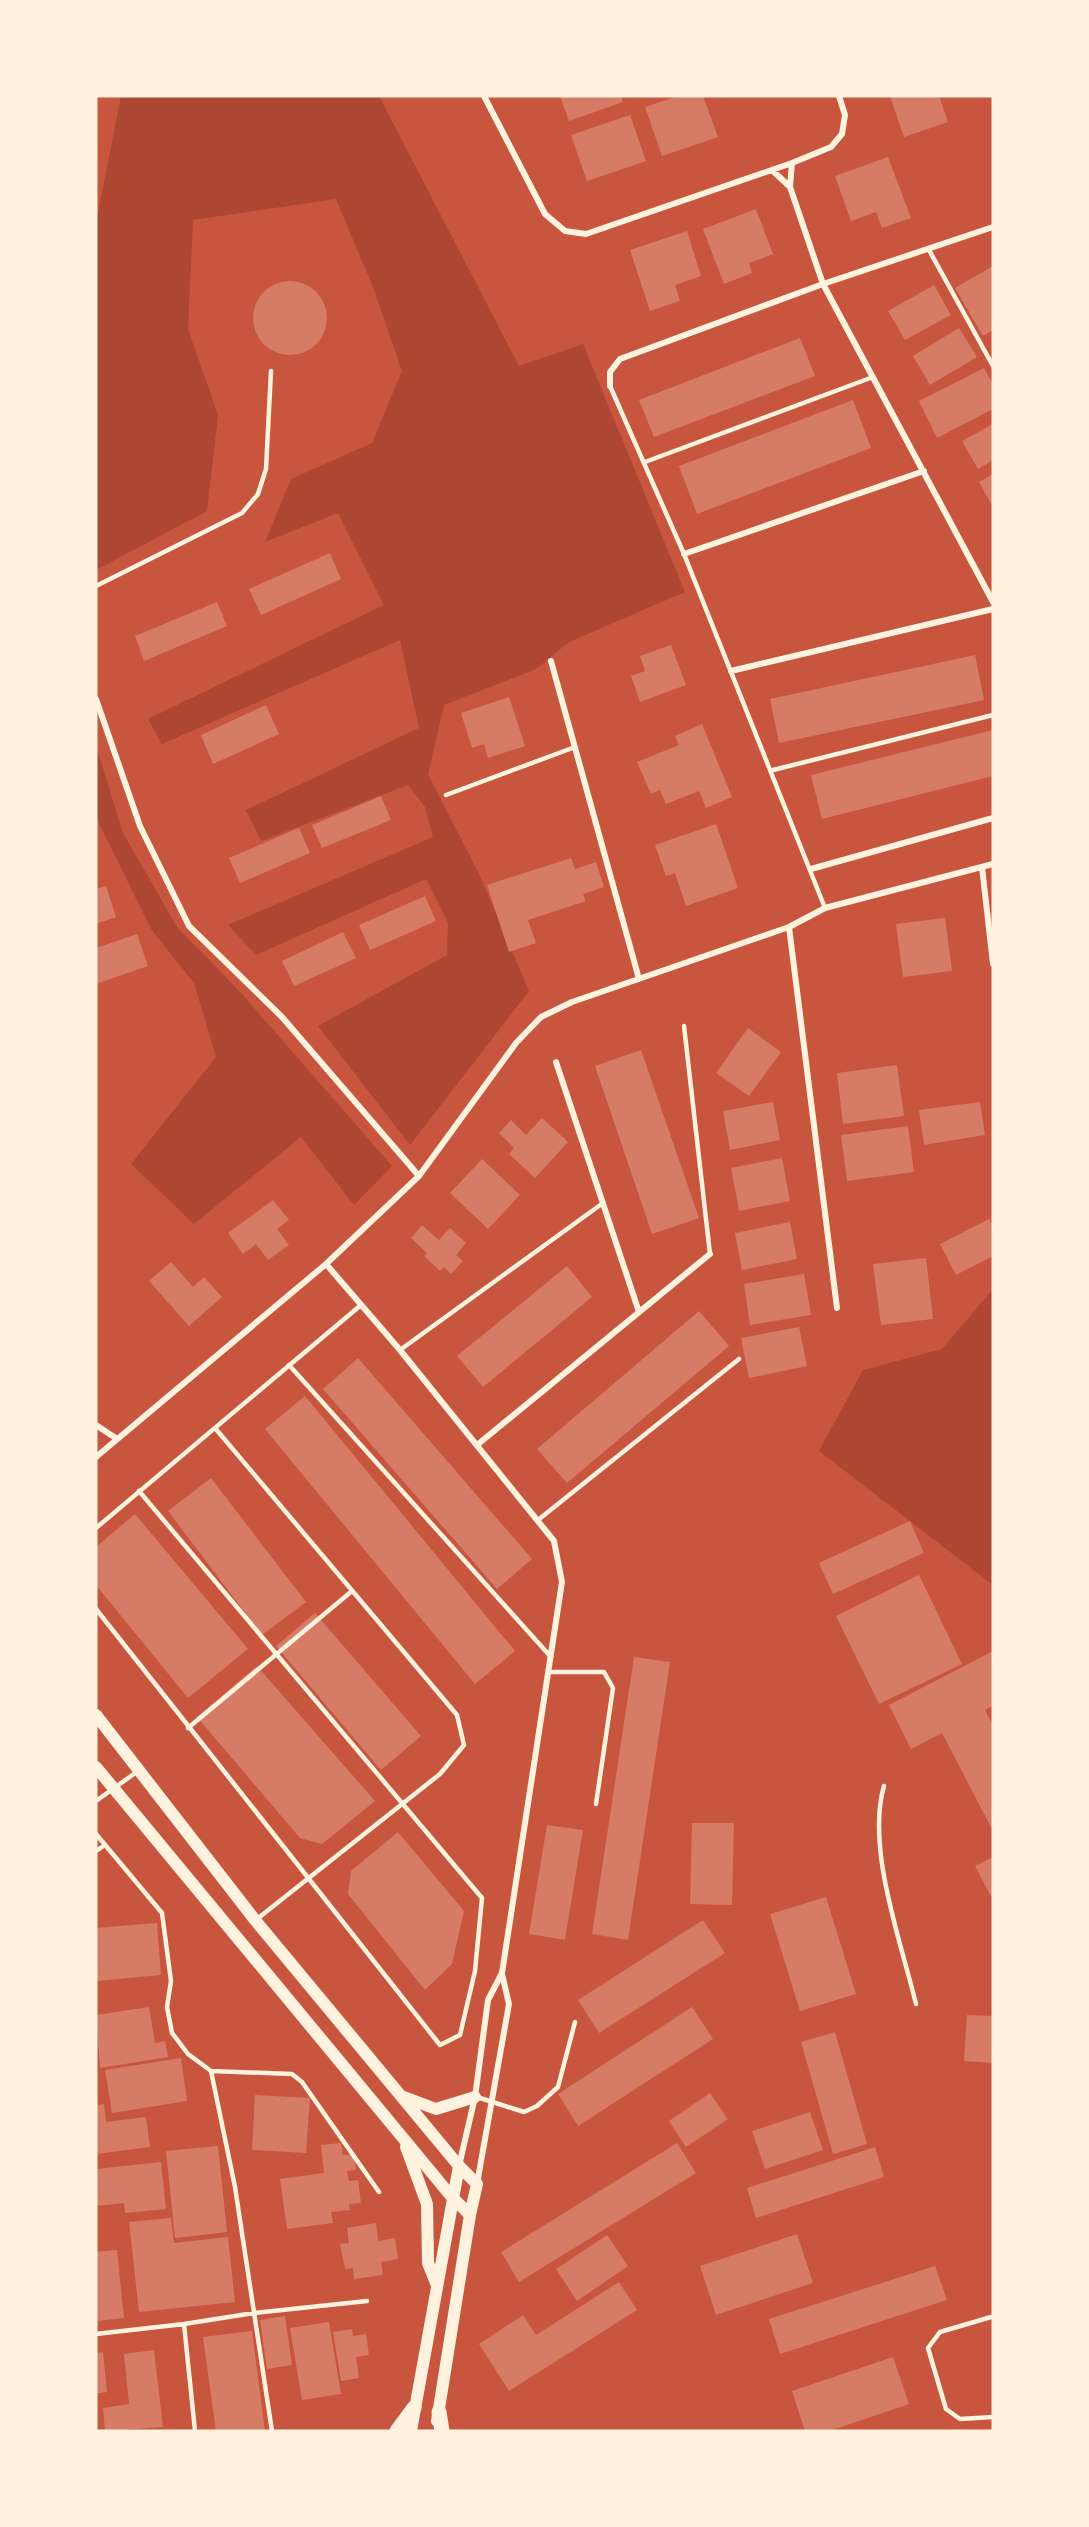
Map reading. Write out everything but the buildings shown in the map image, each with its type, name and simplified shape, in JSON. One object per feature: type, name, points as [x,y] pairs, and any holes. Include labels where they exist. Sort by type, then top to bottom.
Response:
[{"type":"main road","points":[[96,1715],[255,1920],[400,2096],[477,2184],[470,2215],[436,2431]]},
{"type":"main road","points":[[96,1767],[403,2138],[470,2215]]},
{"type":"main road","points":[[400,2096],[436,2109],[475,2097]]},
{"type":"main road","points":[[403,2138],[427,2204],[428,2263],[436,2284]]},
{"type":"main road","points":[[411,2431],[459,2166]]},
{"type":"main road","points":[[397,2431],[414,2408]]},
{"type":"main road","points":[[439,2412],[442,2431]]},
{"type":"street","points":[[484,96],[545,214],[565,231],[586,234],[792,164],[831,147],[842,134],[845,115],[838,96]]},
{"type":"street","points":[[792,164],[790,187],[823,284],[993,602]]},
{"type":"street","points":[[772,170],[790,187]]},
{"type":"street","points":[[610,386],[610,372],[620,359],[823,284],[993,227]]},
{"type":"street","points":[[684,554],[924,471]]},
{"type":"street","points":[[731,671],[993,609]]},
{"type":"street","points":[[551,662],[639,979]]},
{"type":"street","points":[[96,699],[140,826],[189,926],[282,1017],[419,1176]]},
{"type":"street","points":[[811,869],[993,819]]},
{"type":"street","points":[[96,1457],[326,1264],[419,1176],[516,1043],[541,1017],[572,1002],[789,927],[825,908],[993,864]]},
{"type":"street","points":[[982,867],[993,964]]},
{"type":"street","points":[[789,927],[837,1308]]},
{"type":"street","points":[[556,1062],[639,1312]]},
{"type":"street","points":[[477,1445],[710,1254]]},
{"type":"street","points":[[326,1264],[400,1350],[554,1541],[562,1582],[502,1973],[488,2000],[475,2097],[459,2166]]},
{"type":"street","points":[[96,1425],[117,1439]]},
{"type":"street","points":[[477,2184],[509,2004],[502,1973]]},
{"type":"lane","points":[[929,250],[993,366]]},
{"type":"lane","points":[[96,586],[242,513],[258,494],[266,469],[271,371]]},
{"type":"lane","points":[[645,462],[873,377]]},
{"type":"lane","points":[[610,386],[684,554],[772,770],[825,908]]},
{"type":"lane","points":[[772,770],[993,715]]},
{"type":"lane","points":[[446,795],[575,747]]},
{"type":"lane","points":[[684,1026],[710,1254]]},
{"type":"lane","points":[[400,1350],[603,1203]]},
{"type":"lane","points":[[96,1528],[361,1305]]},
{"type":"lane","points":[[538,1520],[739,1359]]},
{"type":"lane","points":[[289,1365],[551,1657]]},
{"type":"lane","points":[[215,1428],[456,1715],[464,1745],[440,1774],[255,1920]]},
{"type":"lane","points":[[96,1609],[440,2045],[460,2035],[475,1971],[482,1898],[401,1805],[139,1491]]},
{"type":"lane","points":[[188,1728],[352,1591]]},
{"type":"lane","points":[[548,1672],[604,1672],[613,1688],[596,1804]]},
{"type":"lane","points":[[96,1801],[140,1770]]},
{"type":"lane","points":[[884,1786],[880,1801],[881,1864],[916,2004]]},
{"type":"lane","points":[[96,1834],[158,1906],[164,1920],[171,1981],[167,2007],[172,2033],[188,2054],[211,2071],[292,2074],[302,2082],[379,2192]]},
{"type":"lane","points":[[96,1851],[105,1845]]},
{"type":"lane","points":[[475,2097],[493,2100],[524,2112],[537,2106],[558,2086],[575,2022]]},
{"type":"lane","points":[[211,2071],[235,2187],[272,2431]]},
{"type":"lane","points":[[96,2334],[254,2313],[368,2301]]},
{"type":"lane","points":[[991,2317],[940,2332],[928,2348],[946,2409],[960,2419],[993,2417]]},
{"type":"lane","points":[[184,2324],[195,2431]]},
{"type":"shaded area","points":[[121,96],[379,96],[519,366],[583,344],[685,592],[569,642],[536,669],[444,705],[428,774],[480,876],[529,991],[410,1145],[318,1026],[447,955],[448,923],[426,879],[256,955],[228,925],[433,837],[425,807],[408,785],[261,841],[246,810],[419,728],[400,640],[162,744],[148,719],[384,605],[338,513],[265,542],[291,479],[372,443],[402,371],[373,287],[336,199],[193,220],[188,329],[218,415],[207,511],[96,570],[96,223]]},
{"type":"shaded area","points":[[96,746],[123,833],[177,927],[242,994],[392,1166],[354,1205],[301,1137],[194,1224],[131,1164],[216,1057],[194,983],[151,929],[96,817]]},
{"type":"shaded area","points":[[993,1289],[993,1585],[819,1451],[863,1370],[942,1349]]}]
